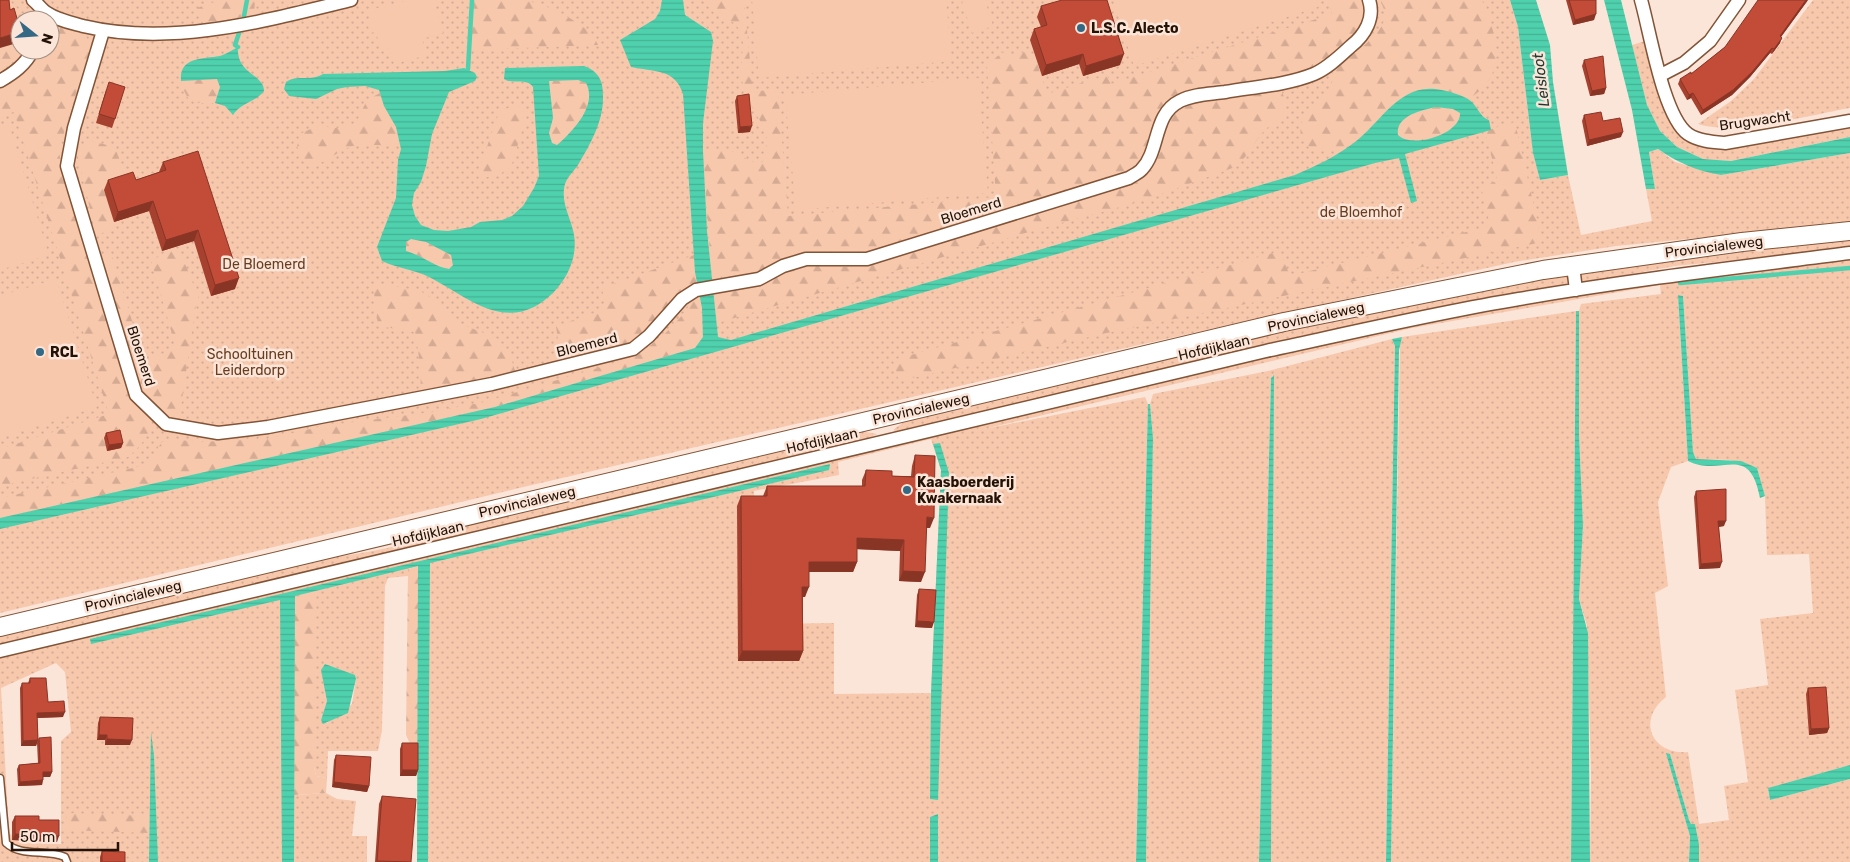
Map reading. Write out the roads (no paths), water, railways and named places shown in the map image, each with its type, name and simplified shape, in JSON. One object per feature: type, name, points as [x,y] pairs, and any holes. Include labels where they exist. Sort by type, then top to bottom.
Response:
[{"type":"main road","name":"Provincialeweg","points":[[0,627],[1284,322],[1573,266],[1742,242],[1850,231]]},
{"type":"street","points":[[60,20],[103,30],[151,34],[187,32],[269,20],[351,0]]},
{"type":"street","name":"Bloemerd","points":[[103,30],[74,128],[67,166],[136,395],[166,424],[218,433],[268,427],[492,384],[633,349],[650,336],[682,299],[696,290],[759,279],[783,266],[806,259],[867,259],[1130,178],[1142,170],[1148,160],[1166,111],[1180,100],[1284,82],[1315,73],[1331,64],[1369,26],[1372,8],[1369,0]]},
{"type":"street","name":"Brugwacht","points":[[1641,0],[1667,100],[1676,120],[1688,134],[1704,141],[1725,143],[1850,121]]},
{"type":"street","points":[[1661,75],[1684,63],[1710,42],[1739,0]]},
{"type":"street","points":[[0,81],[15,72],[27,60]]},
{"type":"street","name":"Hofdijklaan","points":[[0,651],[1266,351],[1414,318],[1688,273],[1850,253]]},
{"type":"street","points":[[1573,266],[1576,290]]},
{"type":"street","points":[[887,417],[892,440]]},
{"type":"lane","points":[[0,778],[6,842],[12,848],[19,850],[56,853],[65,857],[67,862]]},
{"type":"water","points":[[662,0],[683,0],[685,15],[711,32],[713,41],[703,123],[707,231],[718,337],[731,340],[1295,175],[1348,147],[1400,99],[1422,89],[1443,90],[1468,99],[1489,120],[1491,130],[1405,154],[1417,201],[1411,203],[1399,158],[1375,163],[481,419],[0,529],[0,518],[495,407],[695,348],[703,337],[702,308],[695,272],[683,94],[675,80],[669,75],[631,67],[620,40],[655,19],[660,11]],"holes":[[[1436,107],[1453,109],[1460,113],[1458,121],[1445,133],[1424,140],[1405,139],[1398,135],[1398,128],[1401,123],[1411,115]]]},
{"type":"water","name":"Leisloot","points":[[1510,0],[1536,0],[1550,45],[1553,82],[1568,175],[1540,180],[1533,153],[1518,27]]},
{"type":"water","points":[[1604,0],[1621,0],[1647,105],[1660,131],[1677,147],[1703,159],[1731,161],[1850,137],[1850,153],[1721,175],[1688,166],[1658,149],[1649,152],[1655,189],[1646,189],[1632,110]]},
{"type":"water","points":[[238,47],[241,63],[260,81],[264,91],[233,115],[225,106],[215,103],[220,87],[217,79],[181,81],[181,73],[188,63],[199,59],[220,56]]},
{"type":"water","points":[[584,66],[599,77],[603,95],[603,104],[596,131],[583,157],[565,184],[565,204],[573,228],[575,246],[570,267],[559,286],[543,301],[534,307],[520,312],[506,313],[466,299],[429,277],[382,261],[377,247],[396,198],[398,160],[401,149],[396,127],[384,106],[379,90],[365,86],[347,87],[337,89],[316,99],[289,96],[284,89],[286,82],[295,78],[314,78],[323,74],[445,71],[464,68],[475,73],[477,77],[475,81],[449,92],[432,134],[421,182],[414,193],[412,205],[415,216],[421,225],[434,230],[448,231],[471,227],[480,222],[502,220],[512,216],[523,206],[539,176],[533,87],[527,82],[504,79],[505,68]],"holes":[[[578,80],[586,83],[589,91],[589,100],[582,117],[557,145],[552,143],[549,133],[553,118],[549,81]],[[411,239],[426,242],[451,255],[453,265],[449,269],[444,268],[406,251],[406,242]]]},
{"type":"water","points":[[1678,295],[1683,296],[1693,452],[1696,459],[1741,461],[1757,468],[1765,496],[1760,498],[1755,481],[1749,471],[1741,466],[1733,464],[1700,465],[1688,461]]},
{"type":"water","points":[[1576,311],[1579,311],[1579,435],[1583,525],[1579,599],[1588,633],[1590,862],[1571,862]]},
{"type":"water","points":[[1402,337],[1399,350],[1391,862],[1386,862],[1395,346],[1392,339]]},
{"type":"water","points":[[1274,375],[1271,862],[1259,862],[1271,378]]},
{"type":"water","points":[[1148,404],[1150,404],[1153,438],[1146,862],[1136,862]]},
{"type":"water","points":[[940,443],[949,473],[938,800],[930,799],[931,693],[941,470],[933,444]]},
{"type":"water","points":[[830,464],[829,470],[430,563],[428,862],[417,862],[418,566],[295,596],[294,862],[282,862],[280,600],[91,644],[90,639]]},
{"type":"water","points":[[325,664],[355,675],[356,679],[348,713],[323,724],[321,720],[327,701],[321,670]]},
{"type":"water","points":[[151,732],[154,756],[158,862],[149,862]]},
{"type":"water","points":[[1666,753],[1670,754],[1689,820],[1691,824],[1695,824],[1699,844],[1699,862],[1689,862],[1690,836]]},
{"type":"water","points":[[1850,765],[1850,779],[1770,800],[1768,788]]},
{"type":"water","points":[[938,814],[938,862],[930,862],[930,817]]},
{"type":"waterway","points":[[244,16],[247,0]]},
{"type":"waterway","points":[[468,69],[472,0]]},
{"type":"waterway","points":[[238,47],[235,45],[239,33]]},
{"type":"waterway","points":[[1680,283],[1850,268]]},
{"type":"place","name":"L.S.C. Alecto","points":[[1081,28]]},
{"type":"place","name":"RCL","points":[[40,352]]},
{"type":"place","name":"Kaasboerderij Kwakernaak","points":[[907,490]]},
{"type":"park label","name":"de Bloemhof","points":[[1361,212]]},
{"type":"park label","name":"De Bloemerd","points":[[264,264]]},
{"type":"park label","name":"Schooltuinen Leiderdorp","points":[[250,362]]}]
